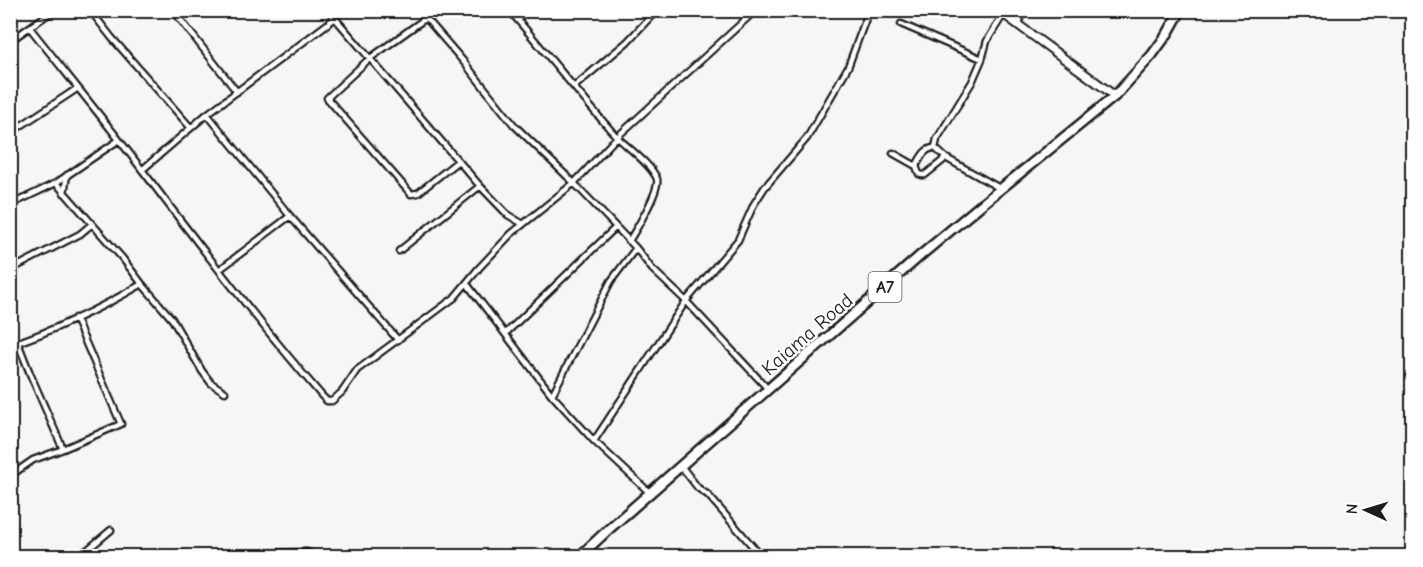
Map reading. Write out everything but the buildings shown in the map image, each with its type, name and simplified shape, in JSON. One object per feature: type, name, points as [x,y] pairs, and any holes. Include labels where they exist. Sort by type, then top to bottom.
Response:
[{"type":"highway","name":"Kaiama Road","points":[[580,556],[929,248],[1115,96],[1152,55],[1181,10]]},
{"type":"street","points":[[10,41],[54,10]]},
{"type":"street","points":[[90,10],[191,128]]},
{"type":"street","points":[[173,10],[237,92]]},
{"type":"street","points":[[328,10],[480,186],[508,215],[523,224]]},
{"type":"street","points":[[435,10],[369,59],[327,98],[411,194],[418,194],[458,161]]},
{"type":"street","points":[[509,10],[618,137],[645,162],[656,178],[657,186],[644,217],[629,241]]},
{"type":"street","points":[[518,20],[527,10]]},
{"type":"street","points":[[575,86],[627,42],[657,10]]},
{"type":"street","points":[[30,28],[285,353],[327,401],[332,401],[336,399],[357,370],[454,298],[511,234],[574,183],[618,137],[756,10]]},
{"type":"street","points":[[594,441],[686,302],[738,240],[754,204],[765,187],[807,138],[848,67],[869,10]]},
{"type":"street","points":[[1019,26],[1022,10]]},
{"type":"street","points":[[935,147],[937,139],[972,82],[987,41],[1001,13],[1115,96]]},
{"type":"street","points":[[426,18],[514,125],[574,183],[636,248],[652,269],[768,389]]},
{"type":"street","points":[[142,170],[207,114],[334,19]]},
{"type":"street","points":[[901,24],[982,59]]},
{"type":"street","points":[[1410,89],[1413,83]]},
{"type":"street","points":[[10,133],[78,88]]},
{"type":"street","points":[[207,114],[290,216],[398,340]]},
{"type":"street","points":[[10,205],[56,183],[118,140]]},
{"type":"street","points":[[935,147],[946,158],[1001,189]]},
{"type":"street","points":[[916,166],[925,151],[935,147]]},
{"type":"street","points":[[893,153],[916,166],[919,174],[922,175],[946,158]]},
{"type":"street","points":[[64,193],[67,175]]},
{"type":"street","points":[[56,183],[172,319],[202,371],[211,382],[225,392]]},
{"type":"street","points":[[399,251],[480,186]]},
{"type":"street","points":[[219,270],[290,216]]},
{"type":"street","points":[[10,270],[80,234],[92,224]]},
{"type":"street","points":[[505,334],[616,227]]},
{"type":"street","points":[[552,395],[611,280],[636,248]]},
{"type":"street","points":[[10,345],[75,318],[142,284]]},
{"type":"street","points":[[467,284],[552,395],[594,441],[650,493]]},
{"type":"street","points":[[10,476],[33,460],[122,424],[75,318]]},
{"type":"street","points":[[18,343],[63,449]]},
{"type":"street","points":[[681,466],[698,488],[708,495],[761,556]]},
{"type":"street","points":[[80,556],[111,530]]},
{"type":"street","points":[[258,556],[263,553],[308,552],[315,556]]},
{"type":"street","points":[[164,556],[173,554],[189,556]]}]
